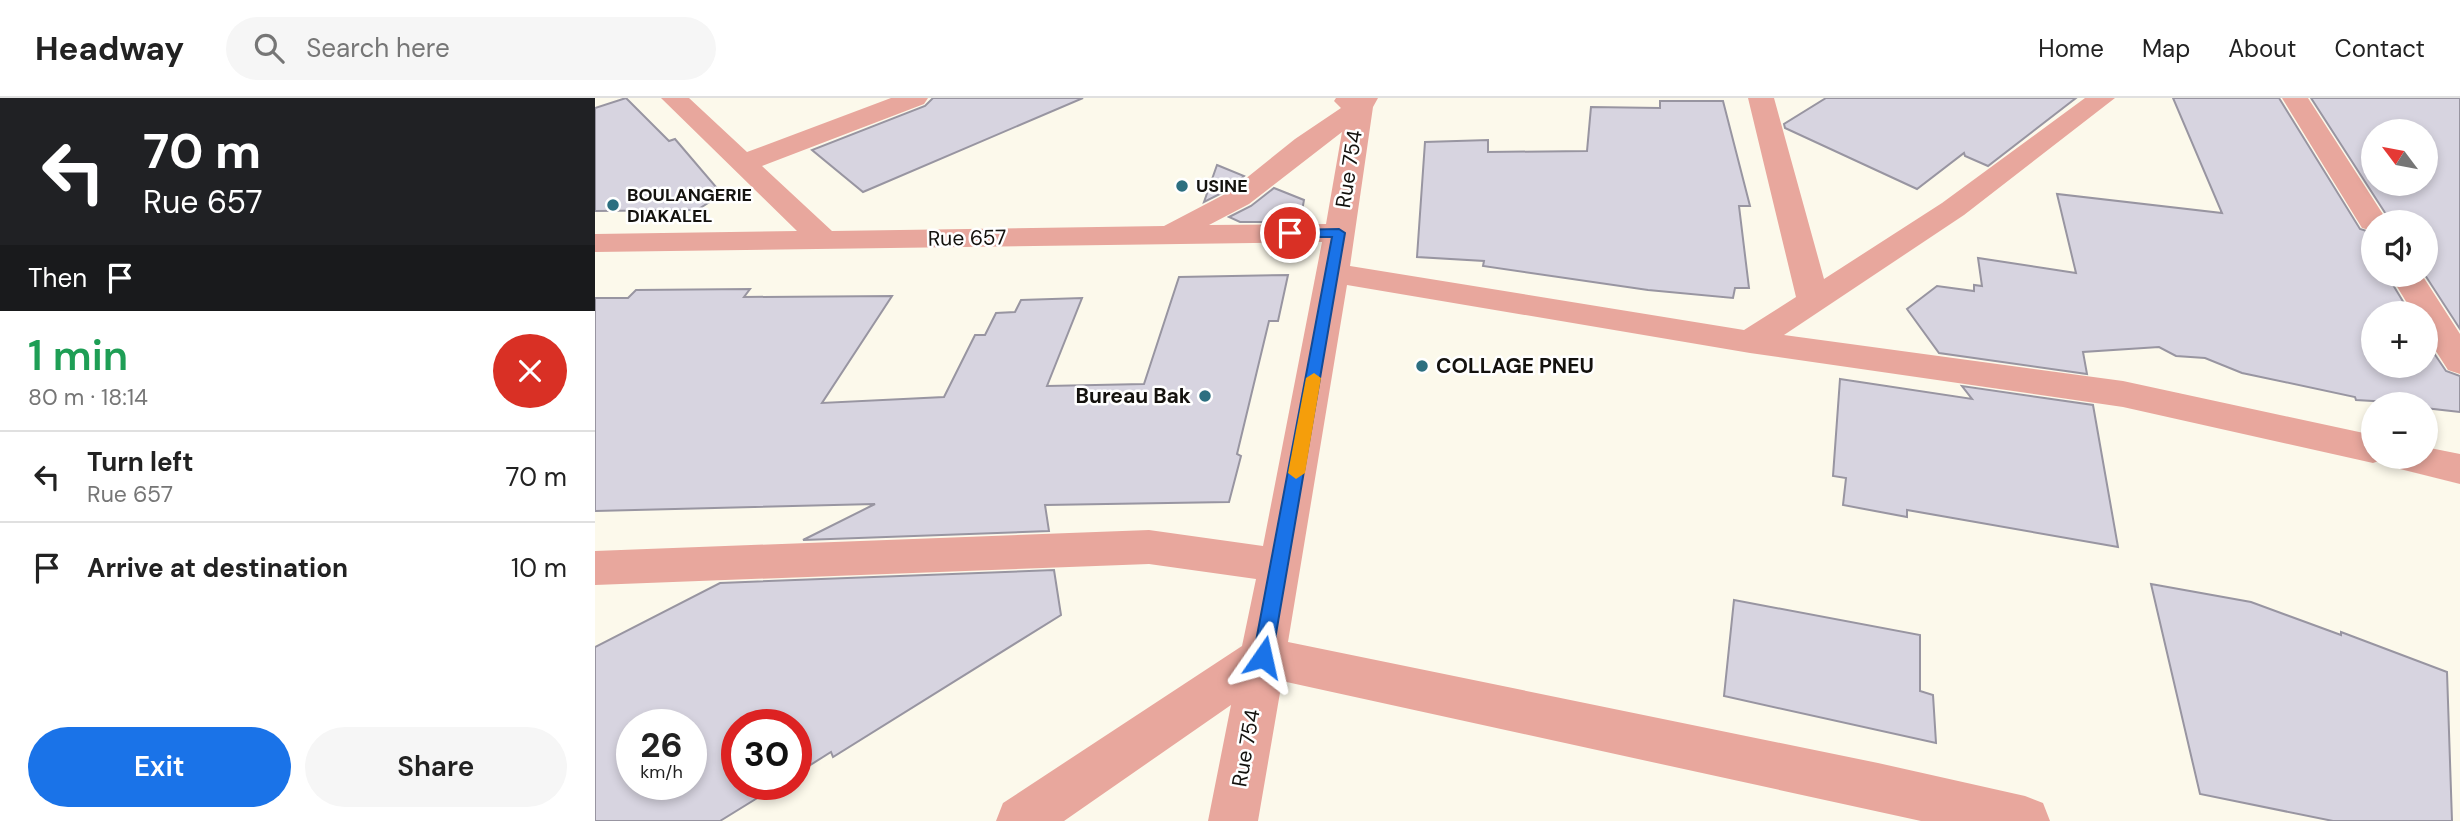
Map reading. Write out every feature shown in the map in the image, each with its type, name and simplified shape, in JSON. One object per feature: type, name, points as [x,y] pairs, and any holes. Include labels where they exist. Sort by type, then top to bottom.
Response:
[{"type":"street","points":[[674,98],[824,240]]},
{"type":"street","points":[[743,163],[915,98]]},
{"type":"street","points":[[1761,98],[1813,300]]},
{"type":"street","points":[[1750,342],[1954,209],[2102,98]]},
{"type":"street","points":[[2295,98],[2365,210]]},
{"type":"street","points":[[1168,235],[1239,198],[1356,101]]},
{"type":"street","name":"Rue 754","points":[[1233,821],[1333,272],[1356,101]]},
{"type":"street","name":"Rue 657","points":[[595,243],[1339,233]]},
{"type":"street","points":[[1333,272],[1750,342],[2123,394],[2361,446]]},
{"type":"street","points":[[2413,287],[2460,362]]},
{"type":"street","points":[[2438,464],[2460,469]]},
{"type":"street","points":[[595,568],[1149,547],[1280,565]]},
{"type":"street","points":[[1021,821],[1263,657],[1883,804],[2025,821]]},
{"type":"building","points":[[626,98],[669,141],[675,139],[722,194],[697,210],[595,211],[595,108]]},
{"type":"building","points":[[933,98],[1083,98],[863,192],[812,150],[925,106]]},
{"type":"building","points":[[1826,98],[2076,98],[1988,166],[1965,156],[1964,153],[1917,189],[1785,128],[1784,124]]},
{"type":"building","points":[[2173,98],[2279,98],[2361,229],[2361,287],[2394,287],[2403,301],[2361,301],[2361,378],[2438,378],[2438,359],[2446,371],[2460,376],[2460,412],[2438,409],[2438,392],[2361,392],[2361,400],[2356,400],[2355,397],[2242,373],[2205,358],[2176,356],[2159,347],[2083,352],[2087,374],[1939,353],[1907,309],[1937,286],[1974,291],[1974,285],[1982,286],[1978,258],[2076,273],[2057,194],[2222,213]]},
{"type":"building","points":[[2311,98],[2460,98],[2460,329],[2433,287],[2438,287],[2438,210],[2383,210],[2374,196],[2438,196],[2438,119],[2361,119],[2361,176]]},
{"type":"building","points":[[1660,101],[1723,101],[1750,206],[1739,206],[1749,288],[1735,288],[1733,298],[1648,290],[1483,266],[1484,261],[1417,257],[1425,142],[1488,140],[1488,152],[1587,151],[1591,107],[1660,108]]},
{"type":"building","points":[[1217,165],[1244,176],[1228,190],[1204,202]]},
{"type":"building","points":[[1274,188],[1304,200],[1300,222],[1240,222],[1229,217],[1251,206]]},
{"type":"building","points":[[1288,275],[1278,321],[1269,321],[1237,454],[1241,456],[1229,502],[1045,505],[1049,531],[803,540],[875,504],[595,511],[595,298],[628,298],[636,290],[750,289],[744,297],[892,296],[822,403],[944,397],[975,335],[985,335],[996,313],[1015,312],[1021,300],[1082,298],[1047,386],[1144,384],[1179,277]]},
{"type":"building","points":[[1840,379],[1972,399],[1962,386],[2093,405],[2118,547],[1907,510],[1907,517],[1843,505],[1846,478],[1833,476]]},
{"type":"building","points":[[1054,570],[1061,615],[833,757],[831,752],[812,764],[812,709],[721,709],[721,800],[754,800],[720,821],[595,821],[595,647],[720,583]]},
{"type":"building","points":[[2151,584],[2251,602],[2447,672],[2452,821],[2333,821],[2200,794]]},
{"type":"building","points":[[1734,600],[1920,635],[1920,691],[1933,695],[1936,743],[1724,696]]},
{"type":"slow traffic","points":[[1296,473],[1314,378]]},
{"type":"place","name":"USINE","points":[[1182,186]]},
{"type":"place","name":"BOULANGERIE DIAKALEL","points":[[613,205]]},
{"type":"place","name":"COLLAGE PNEU","points":[[1422,366]]},
{"type":"place","name":"Bureau Bak","points":[[1205,396]]},
{"type":"route","points":[[1263,657],[1339,233],[1290,233]]}]
